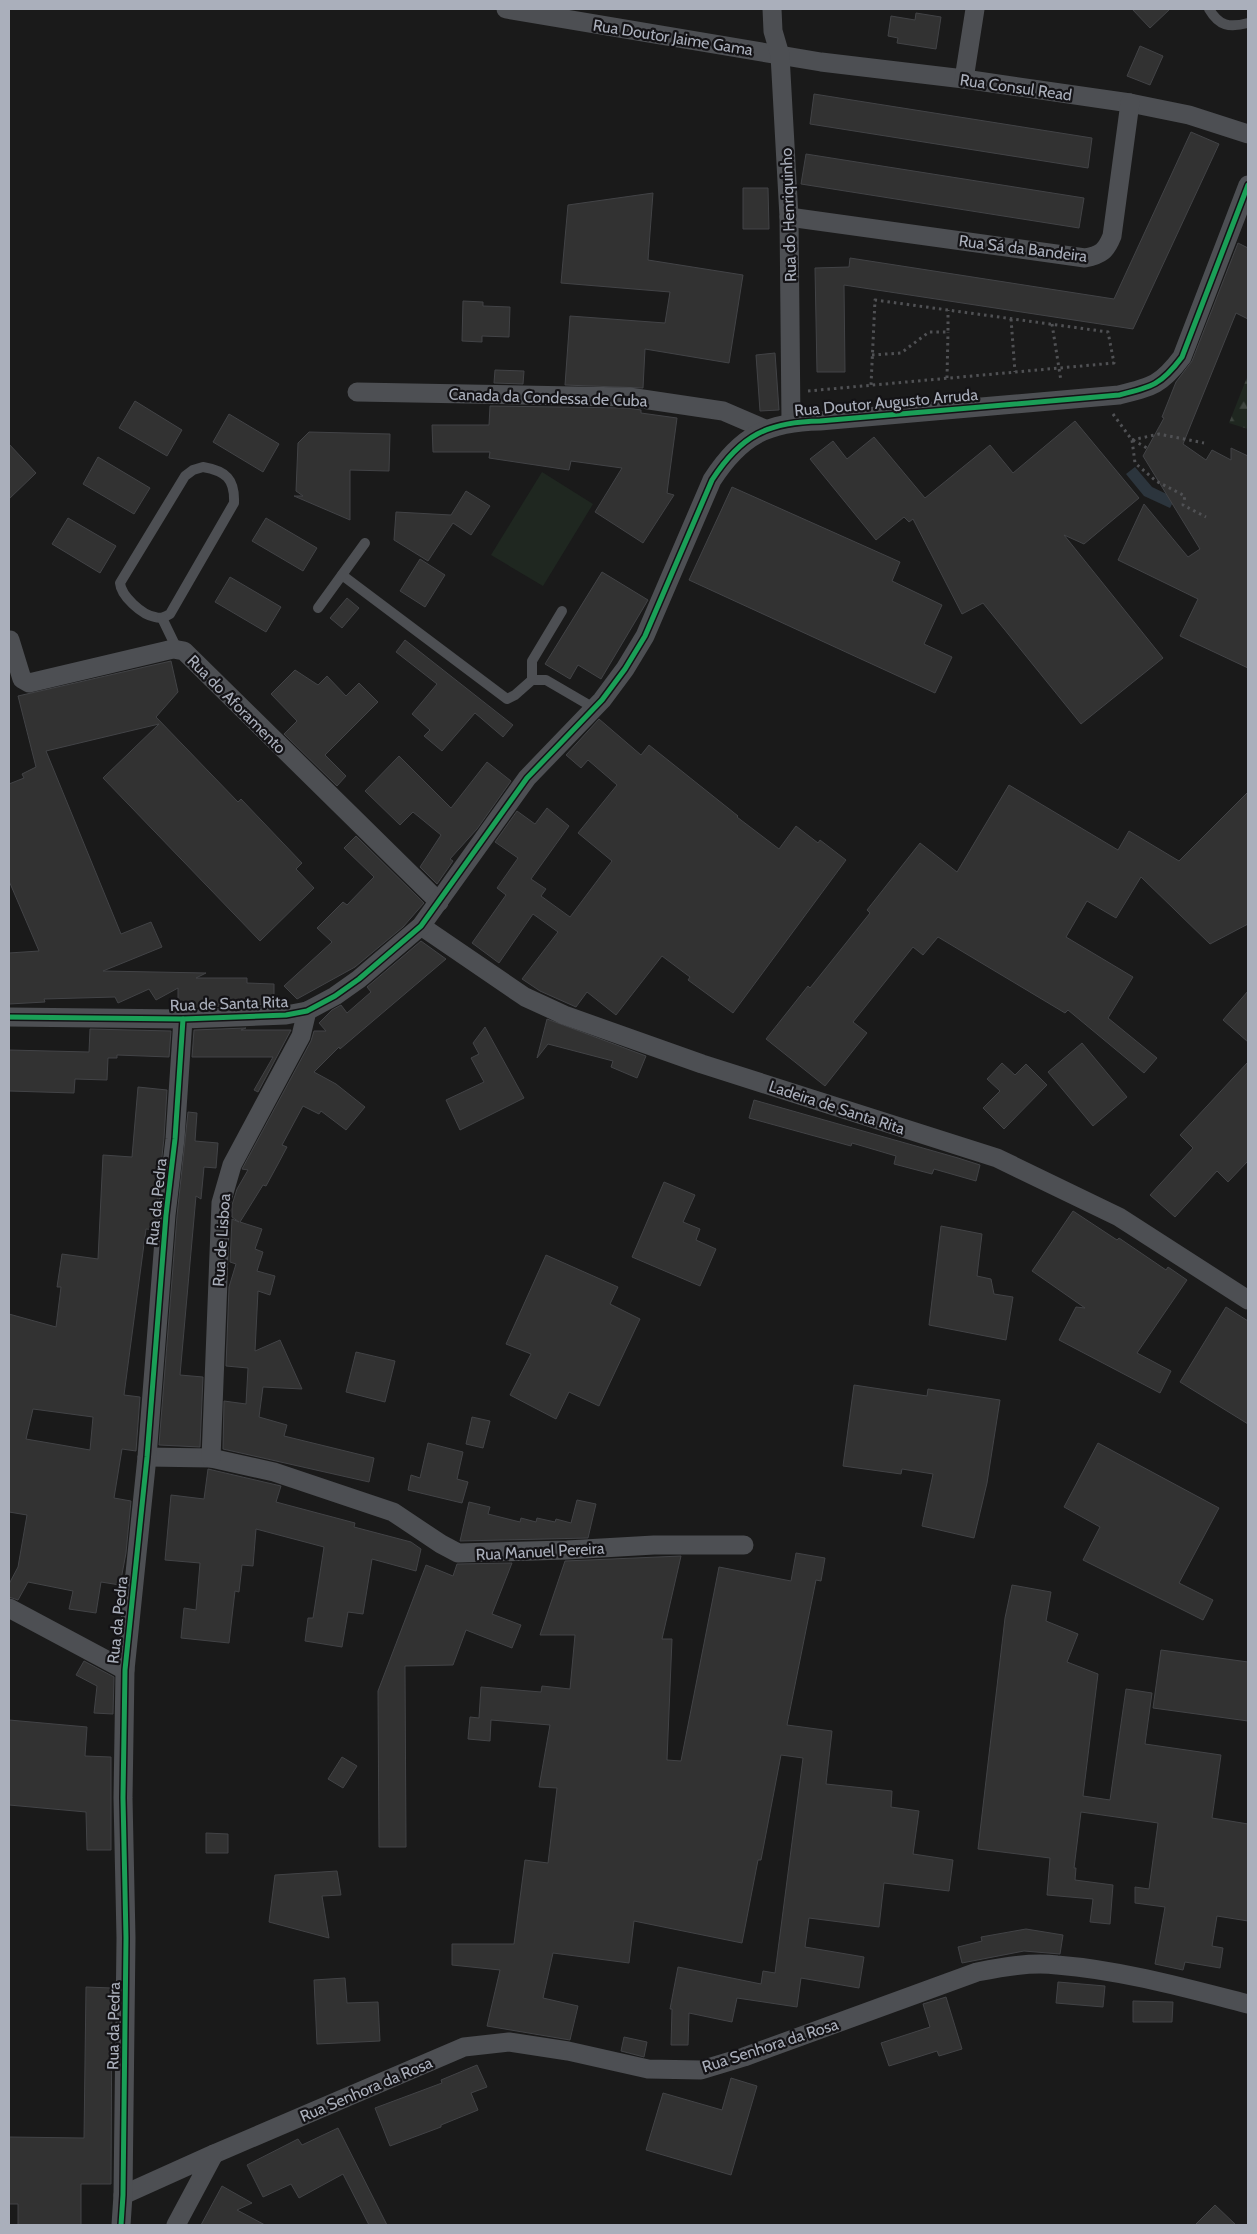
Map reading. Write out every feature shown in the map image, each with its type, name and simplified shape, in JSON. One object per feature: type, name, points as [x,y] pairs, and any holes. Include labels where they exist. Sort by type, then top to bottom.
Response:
[{"type":"street","name":"Rua Doutor Jaime Gama","points":[[506,9],[780,55]]},
{"type":"street","name":"Rua do Henriquinho","points":[[772,9],[773,31],[780,55],[789,217],[792,422]]},
{"type":"street","points":[[964,79],[975,9]]},
{"type":"street","name":"Rua Consul Read","points":[[780,55],[1130,103],[1189,115],[1248,134]]},
{"type":"street","name":"Rua Sá da Bandeira","points":[[789,217],[1085,258],[1099,256],[1108,248],[1112,236],[1130,103]]},
{"type":"street","name":"Rua Doutor Augusto Arruda","points":[[439,902],[527,778],[594,708],[625,669],[645,636],[712,480],[725,460],[739,446],[765,429],[792,422],[1119,395],[1153,386],[1170,373],[1182,356],[1248,185]]},
{"type":"street","name":"Canada da Condessa de Cuba","points":[[357,392],[629,396],[723,411],[765,429]]},
{"type":"street","name":"Rua do Aforamento","points":[[10,640],[22,678],[29,683],[177,649],[184,651],[439,902]]},
{"type":"street","name":"Rua de Santa Rita","points":[[9,1017],[183,1019],[286,1015],[307,1011],[335,996],[351,984],[421,926],[439,902]]},
{"type":"street","name":"Ladeira de Santa Rita","points":[[421,926],[525,997],[564,1015],[702,1064],[997,1158],[1119,1217],[1248,1300]]},
{"type":"street","name":"Rua de Lisboa","points":[[211,1458],[221,1203],[232,1166],[301,1036],[307,1011]]},
{"type":"street","name":"Rua da Pedra","points":[[121,2225],[124,2195],[126,1938],[123,1798],[125,1670],[147,1456],[166,1215],[175,1139],[183,1019]]},
{"type":"street","name":"Rua Manuel Pereira","points":[[147,1456],[211,1458],[274,1472],[377,1505],[393,1512],[458,1553],[654,1545],[744,1545]]},
{"type":"street","points":[[9,1608],[125,1670]]},
{"type":"street","name":"Rua Senhora da Rosa","points":[[124,2195],[214,2154],[464,2047],[509,2042],[568,2051],[648,2069],[701,2070],[744,2057],[977,1972],[1013,1965],[1055,1964],[1099,1970],[1179,1986],[1248,2004]]},
{"type":"street","points":[[176,2225],[214,2154]]},
{"type":"lane","points":[[1209,9],[1216,21],[1224,24],[1239,26],[1248,23]]},
{"type":"lane","points":[[203,467],[219,470],[231,481],[234,490],[234,503],[170,614],[162,618],[153,617],[125,598],[120,590],[120,583],[185,476],[192,470],[203,467]]},
{"type":"lane","points":[[318,608],[365,543]]},
{"type":"lane","points":[[342,575],[507,699],[515,695],[532,680],[546,680],[594,708]]},
{"type":"lane","points":[[532,680],[532,661],[562,611]]},
{"type":"lane","points":[[162,618],[177,649]]},
{"type":"path","points":[[791,393],[1114,363],[1108,332],[876,300],[871,385]]},
{"type":"path","points":[[947,378],[948,310]]},
{"type":"path","points":[[1011,319],[1015,372]]},
{"type":"path","points":[[1052,324],[1060,368],[1063,399]]},
{"type":"path","points":[[872,355],[901,353],[929,332],[948,332]]},
{"type":"path","points":[[1112,411],[1132,440],[1135,463],[1156,481],[1185,496],[1183,505],[1206,517]]},
{"type":"path","points":[[1132,440],[1159,434],[1204,444]]},
{"type":"path","points":[[1132,440],[1147,448]]},
{"type":"green space","points":[[1248,375],[1248,429],[1229,423]]},
{"type":"green space","points":[[542,472],[593,504],[543,586],[491,555]]},
{"type":"shaded area","points":[[1135,467],[1152,487],[1175,498],[1170,508],[1144,496],[1126,474]]},
{"type":"building","points":[[1132,9],[1170,9],[1150,28]]},
{"type":"building","points":[[916,13],[941,17],[936,49],[897,43],[898,38],[888,36],[891,16],[915,20]]},
{"type":"building","points":[[1140,46],[1163,56],[1150,85],[1127,76]]},
{"type":"building","points":[[814,94],[1092,138],[1088,168],[810,124]]},
{"type":"building","points":[[1191,132],[1219,144],[1133,329],[844,285],[845,372],[817,372],[815,268],[849,267],[850,258],[1114,299]]},
{"type":"building","points":[[806,154],[1084,198],[1079,228],[801,184]]},
{"type":"building","points":[[743,188],[768,188],[769,229],[743,229]]},
{"type":"building","points":[[653,193],[648,260],[743,275],[729,363],[645,349],[643,388],[565,385],[570,316],[665,323],[670,292],[561,283],[568,205]]},
{"type":"building","points":[[1238,243],[1248,248],[1248,319],[1236,313],[1183,444],[1206,460],[1212,450],[1231,460],[1231,448],[1248,456],[1248,668],[1180,636],[1198,599],[1118,560],[1144,504],[1188,557],[1200,549],[1143,456],[1164,418],[1162,417],[1176,382],[1192,361]]},
{"type":"building","points":[[463,301],[483,302],[483,306],[510,307],[509,337],[482,336],[482,342],[462,341]]},
{"type":"building","points":[[775,353],[779,410],[760,411],[756,355]]},
{"type":"building","points":[[495,370],[524,371],[523,384],[494,383]]},
{"type":"building","points":[[135,401],[182,430],[167,456],[119,428]]},
{"type":"building","points":[[490,406],[628,408],[641,410],[641,413],[677,418],[667,493],[674,495],[643,543],[595,512],[622,468],[571,461],[569,470],[489,458],[490,452],[433,452],[432,425],[489,425]]},
{"type":"building","points":[[229,414],[279,444],[263,472],[213,442]]},
{"type":"building","points":[[1075,421],[1139,498],[1084,544],[1064,535],[1163,658],[1081,724],[983,603],[962,614],[913,519],[909,522],[904,517],[876,540],[810,459],[833,441],[847,459],[874,437],[925,498],[990,445],[1013,473]]},
{"type":"building","points":[[309,432],[390,434],[389,471],[350,470],[350,520],[294,496],[303,496],[296,491],[298,443]]},
{"type":"building","points":[[9,444],[36,473],[9,499]]},
{"type":"building","points":[[98,457],[150,488],[134,514],[83,484]]},
{"type":"building","points":[[732,487],[900,562],[892,581],[942,605],[924,644],[952,657],[935,693],[689,580]]},
{"type":"building","points":[[466,491],[490,506],[471,535],[453,523],[428,561],[394,540],[396,512],[451,515]]},
{"type":"building","points":[[68,518],[116,546],[100,573],[52,544]]},
{"type":"building","points":[[266,518],[317,548],[303,571],[252,541]]},
{"type":"building","points":[[420,559],[445,575],[425,607],[400,591]]},
{"type":"building","points":[[602,572],[648,600],[601,679],[578,665],[570,679],[545,664]]},
{"type":"building","points":[[230,577],[281,607],[266,632],[215,602]]},
{"type":"building","points":[[347,598],[359,608],[342,628],[330,618]]},
{"type":"building","points":[[405,640],[513,725],[503,737],[475,713],[442,751],[424,736],[430,730],[412,714],[437,684],[396,652]]},
{"type":"building","points":[[171,661],[178,692],[156,717],[238,802],[241,799],[302,863],[296,869],[314,888],[260,941],[103,778],[159,724],[46,751],[121,934],[151,922],[162,947],[103,971],[206,973],[196,978],[247,978],[247,983],[274,984],[274,1004],[178,1008],[178,988],[156,1000],[149,989],[118,1003],[115,997],[44,999],[45,1002],[9,1004],[9,953],[39,951],[9,881],[9,784],[24,778],[22,774],[36,767],[18,696]]},
{"type":"building","points":[[295,670],[318,685],[327,676],[346,696],[359,683],[378,702],[325,755],[346,776],[337,786],[284,734],[297,721],[271,694]]},
{"type":"building","points":[[599,719],[641,755],[649,745],[779,849],[796,826],[818,843],[820,840],[846,860],[733,1013],[688,980],[690,977],[662,956],[616,1015],[587,992],[576,1007],[540,991],[522,979],[558,932],[533,914],[499,963],[472,943],[506,895],[497,888],[518,858],[495,842],[517,811],[535,824],[547,808],[569,826],[531,879],[546,889],[541,896],[570,917],[612,861],[578,833],[617,785],[588,760],[581,768],[566,755]]},
{"type":"building","points":[[399,756],[451,808],[487,762],[511,781],[477,829],[450,859],[453,861],[437,884],[420,867],[441,835],[413,812],[400,825],[365,791]]},
{"type":"building","points":[[1009,785],[1118,850],[1129,831],[1179,861],[1248,792],[1248,924],[1210,944],[1141,877],[1116,918],[1087,901],[1066,937],[1133,977],[1108,1018],[1157,1058],[1144,1073],[1068,1010],[1065,1013],[938,937],[923,955],[913,947],[853,1022],[867,1033],[825,1086],[766,1039],[870,913],[867,910],[920,843],[957,872]]},
{"type":"building","points":[[356,836],[424,903],[403,927],[355,967],[297,999],[284,986],[332,942],[317,928],[343,902],[347,905],[374,877],[344,848]]},
{"type":"building","points":[[421,941],[446,959],[340,1049],[339,1047],[314,1072],[336,1084],[365,1107],[346,1130],[321,1111],[319,1114],[303,1106],[282,1145],[287,1147],[278,1164],[266,1186],[263,1185],[240,1222],[262,1229],[255,1249],[263,1252],[257,1271],[275,1276],[270,1295],[258,1291],[255,1351],[280,1340],[302,1389],[263,1387],[259,1417],[287,1425],[284,1436],[374,1458],[369,1482],[223,1449],[224,1401],[246,1404],[248,1368],[226,1366],[229,1287],[236,1264],[230,1262],[232,1219],[239,1222],[232,1217],[232,1205],[237,1189],[248,1170],[242,1169],[311,1041],[314,1031],[326,1031],[319,1023],[332,1010],[341,1005],[347,1013],[371,992],[367,987]]},
{"type":"building","points":[[1248,991],[1248,1042],[1223,1020]]},
{"type":"building","points":[[547,1019],[646,1056],[637,1078],[611,1067],[613,1061],[548,1044],[537,1058]]},
{"type":"building","points":[[485,1027],[524,1098],[460,1130],[446,1100],[484,1082],[471,1058],[479,1054],[473,1043]]},
{"type":"building","points":[[246,1028],[241,1030],[291,1030],[258,1092],[254,1090],[273,1057],[192,1057],[194,1030]]},
{"type":"building","points":[[90,1029],[171,1031],[169,1057],[117,1055],[117,1058],[108,1058],[107,1080],[75,1079],[74,1093],[9,1091],[9,1050],[89,1052]]},
{"type":"building","points":[[1082,1043],[1127,1097],[1093,1126],[1048,1072]]},
{"type":"building","points":[[1248,1062],[1248,1161],[1228,1182],[1217,1171],[1175,1217],[1150,1195],[1193,1148],[1180,1135]]},
{"type":"building","points":[[1002,1063],[1015,1075],[1026,1064],[1047,1085],[1004,1129],[983,1108],[1000,1091],[987,1079]]},
{"type":"building","points":[[138,1087],[167,1090],[154,1230],[146,1229],[124,1395],[140,1397],[136,1451],[122,1449],[114,1498],[131,1501],[126,1553],[120,1585],[101,1582],[96,1613],[69,1609],[73,1591],[28,1582],[18,1600],[9,1597],[9,1584],[18,1567],[27,1515],[9,1512],[9,1314],[56,1327],[61,1287],[57,1287],[62,1254],[98,1259],[103,1155],[132,1157]],"holes":[[[33,1409],[93,1417],[90,1450],[26,1439]]]},
{"type":"building","points":[[754,1100],[980,1165],[976,1181],[934,1169],[932,1174],[894,1164],[896,1156],[852,1143],[851,1146],[749,1118]]},
{"type":"building","points":[[188,1112],[197,1113],[195,1141],[218,1143],[216,1168],[204,1167],[201,1199],[196,1196],[180,1375],[203,1377],[200,1447],[159,1445],[177,1216]]},
{"type":"building","points":[[664,1182],[695,1195],[683,1222],[700,1229],[696,1240],[716,1249],[700,1286],[632,1257]]},
{"type":"building","points":[[1073,1211],[1117,1240],[1119,1238],[1166,1270],[1168,1267],[1187,1280],[1137,1353],[1171,1371],[1160,1393],[1059,1340],[1076,1307],[1085,1308],[1032,1271]]},
{"type":"building","points":[[941,1226],[982,1234],[977,1276],[991,1279],[994,1294],[1013,1297],[1006,1340],[929,1325]]},
{"type":"building","points":[[546,1255],[618,1287],[610,1304],[640,1319],[599,1406],[569,1392],[556,1419],[510,1395],[531,1354],[506,1344]]},
{"type":"building","points":[[1226,1307],[1248,1321],[1248,1424],[1180,1382]]},
{"type":"building","points":[[356,1352],[395,1361],[385,1402],[346,1392]]},
{"type":"building","points":[[854,1385],[927,1396],[928,1389],[1000,1400],[987,1483],[974,1538],[922,1526],[933,1474],[902,1469],[901,1474],[843,1466]]},
{"type":"building","points":[[472,1417],[490,1421],[483,1448],[466,1444]]},
{"type":"building","points":[[428,1443],[463,1452],[457,1479],[468,1482],[462,1503],[408,1490],[411,1475],[420,1478]]},
{"type":"building","points":[[1098,1443],[1219,1508],[1179,1583],[1213,1600],[1203,1620],[1083,1560],[1100,1527],[1064,1507]]},
{"type":"building","points":[[208,1469],[281,1486],[276,1502],[355,1523],[354,1527],[411,1542],[421,1549],[416,1571],[372,1559],[363,1614],[348,1612],[342,1647],[305,1641],[308,1618],[313,1618],[324,1547],[256,1529],[253,1566],[242,1565],[239,1592],[235,1591],[229,1643],[181,1638],[184,1608],[196,1610],[200,1563],[165,1560],[171,1495],[204,1499]]},
{"type":"building","points":[[577,1500],[596,1504],[588,1538],[460,1541],[469,1502],[490,1507],[488,1514],[520,1522],[521,1518],[536,1522],[537,1518],[555,1522],[556,1519],[571,1523]]},
{"type":"building","points":[[796,1553],[825,1558],[821,1581],[816,1580],[787,1725],[832,1731],[826,1784],[892,1791],[891,1807],[919,1811],[913,1854],[953,1860],[949,1891],[884,1883],[879,1927],[809,1918],[805,1947],[864,1957],[859,1988],[801,1978],[797,2007],[737,1998],[732,2022],[689,2013],[688,2045],[671,2045],[672,2009],[670,2009],[678,1967],[761,1984],[763,1971],[775,1973],[803,1758],[781,1755],[761,1860],[758,1860],[742,1943],[634,1921],[629,1963],[553,1953],[543,1998],[578,2006],[570,2040],[487,2026],[500,1970],[452,1965],[452,1944],[514,1944],[525,1860],[548,1863],[557,1788],[539,1787],[550,1725],[491,1720],[490,1741],[468,1739],[470,1717],[479,1718],[481,1687],[541,1692],[542,1686],[570,1689],[575,1635],[540,1635],[565,1561],[681,1556],[662,1639],[672,1639],[667,1760],[681,1761],[719,1567],[791,1581]]},
{"type":"building","points":[[512,1563],[492,1614],[521,1625],[512,1648],[466,1630],[453,1665],[405,1666],[406,1847],[379,1847],[378,1691],[426,1565],[453,1576],[457,1564]]},
{"type":"building","points":[[1012,1585],[1051,1592],[1046,1621],[1078,1634],[1067,1662],[1098,1674],[1083,1796],[1110,1800],[1126,1689],[1152,1693],[1145,1744],[1221,1755],[1212,1818],[1248,1824],[1248,1921],[1217,1916],[1212,1946],[1223,1948],[1220,1968],[1185,1962],[1183,1970],[1155,1964],[1165,1907],[1135,1903],[1135,1887],[1149,1889],[1158,1823],[1081,1812],[1074,1868],[1076,1868],[1075,1880],[1113,1885],[1110,1924],[1090,1922],[1093,1899],[1047,1895],[1050,1858],[978,1849],[1005,1618]]},
{"type":"building","points":[[1161,1650],[1248,1662],[1248,1721],[1153,1708]]},
{"type":"building","points":[[84,1661],[114,1677],[113,1714],[94,1713],[97,1686],[76,1675]]},
{"type":"building","points":[[9,1720],[87,1727],[85,1756],[111,1757],[111,1850],[87,1850],[86,1812],[9,1805]]},
{"type":"building","points":[[342,1757],[357,1766],[343,1788],[328,1779]]},
{"type":"building","points":[[206,1833],[228,1834],[228,1853],[206,1853]]},
{"type":"building","points":[[337,1871],[341,1895],[322,1896],[329,1938],[269,1922],[275,1875]]},
{"type":"building","points":[[1026,1929],[1063,1935],[1060,1954],[1024,1951],[962,1963],[958,1947],[982,1941],[981,1937]]},
{"type":"building","points":[[345,1978],[347,2003],[378,2002],[380,2041],[317,2044],[314,1980]]},
{"type":"building","points":[[1058,1982],[1105,1986],[1103,2007],[1056,2003]]},
{"type":"building","points":[[86,1987],[112,1988],[111,2184],[81,2184],[81,2225],[18,2225],[18,2204],[9,2204],[9,2137],[84,2138]]},
{"type":"building","points":[[946,1997],[962,2049],[939,2056],[937,2051],[889,2066],[881,2043],[930,2027],[923,2004]]},
{"type":"building","points":[[1133,2001],[1173,2002],[1172,2022],[1133,2022]]},
{"type":"building","points":[[624,2037],[647,2042],[644,2057],[621,2051]]},
{"type":"building","points":[[477,2065],[487,2087],[471,2093],[478,2110],[441,2125],[441,2127],[390,2146],[375,2108],[442,2083],[441,2080]]},
{"type":"building","points":[[731,2078],[757,2086],[731,2175],[646,2150],[663,2093],[722,2110]]},
{"type":"building","points":[[338,2128],[387,2225],[369,2225],[343,2174],[299,2198],[291,2184],[263,2197],[247,2165],[298,2139],[302,2145]]},
{"type":"building","points":[[222,2186],[252,2203],[237,2210],[265,2225],[201,2225]]},
{"type":"building","points":[[1215,2205],[1236,2225],[1195,2225]]},
{"type":"cycle path","points":[[9,1017],[183,1019],[286,1015],[307,1011],[335,996],[359,979],[421,926],[527,778],[602,700],[625,669],[645,636],[712,480],[734,452],[745,442],[757,434],[785,424],[1119,395],[1155,384],[1168,374],[1182,357],[1248,185]]},
{"type":"cycle path","points":[[121,2225],[126,1938],[123,1798],[125,1670],[147,1457],[166,1215],[175,1139],[183,1019]]}]
